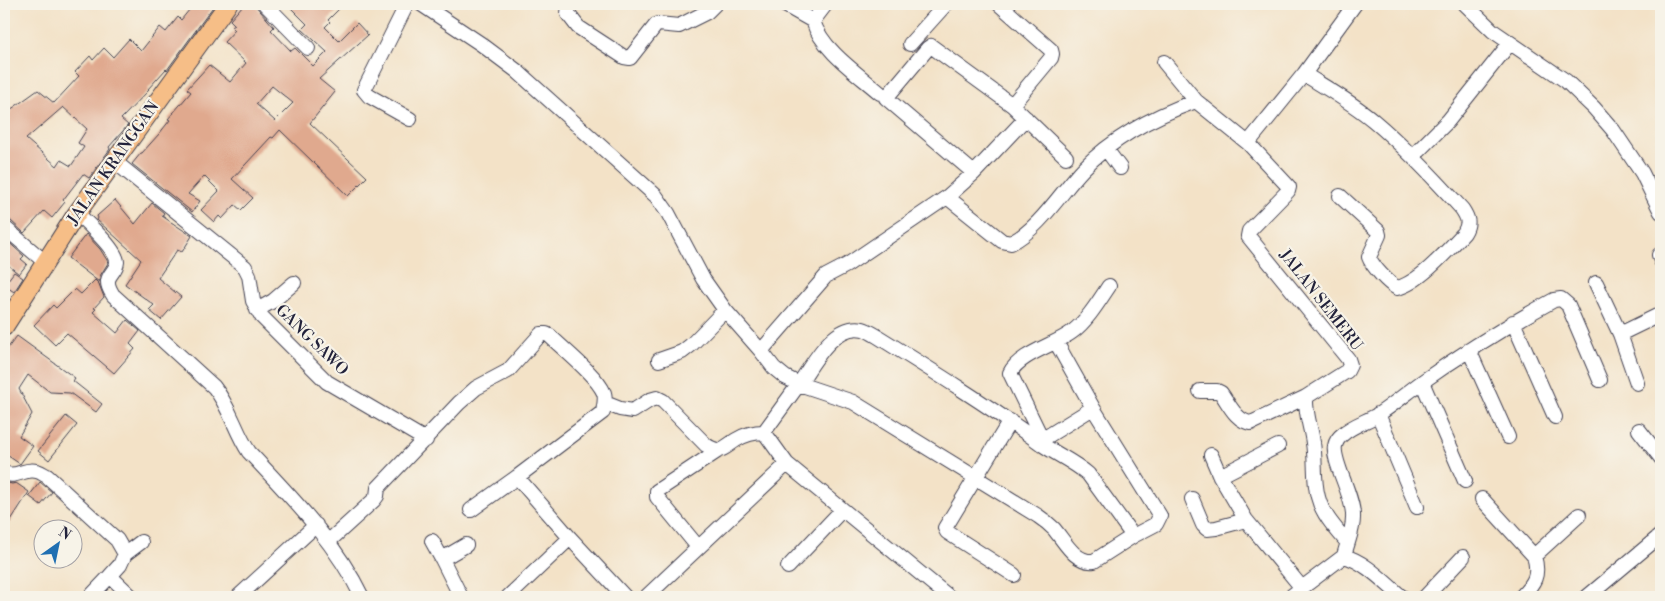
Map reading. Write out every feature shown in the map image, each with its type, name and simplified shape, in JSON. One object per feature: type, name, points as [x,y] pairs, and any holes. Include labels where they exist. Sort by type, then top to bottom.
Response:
[{"type":"main road","name":"JALAN KRANGGAN","points":[[4,327],[77,213],[228,4]]},
{"type":"street","points":[[265,4],[308,48]]},
{"type":"street","points":[[407,4],[364,90],[369,96],[410,120]]},
{"type":"street","points":[[421,4],[512,66],[656,196],[668,213],[693,263],[725,310],[762,351],[774,368],[800,384],[853,402],[1038,516],[1053,528],[1079,558],[1087,562],[1094,561],[1156,524],[1160,516],[1093,408],[1056,342]]},
{"type":"street","points":[[569,4],[568,14],[578,27],[624,57],[630,58],[656,25],[679,26],[707,12],[715,4]]},
{"type":"street","points":[[783,4],[813,21],[818,35],[832,51],[880,93]]},
{"type":"street","points":[[813,21],[826,4]]},
{"type":"street","points":[[910,44],[946,4]]},
{"type":"street","points":[[1164,62],[1196,101],[1248,143],[1304,74],[1355,4]]},
{"type":"street","points":[[1465,4],[1494,31],[1566,81],[1594,108],[1613,130],[1642,172],[1661,212]]},
{"type":"street","points":[[1000,5],[1051,50],[1052,54],[1051,58],[1012,105]]},
{"type":"street","points":[[1413,156],[1448,121],[1510,43]]},
{"type":"street","points":[[974,173],[886,98],[928,48],[932,46],[1012,105],[1066,157]]},
{"type":"street","points":[[1304,74],[1355,106],[1413,156],[1462,209],[1468,218],[1469,226],[1464,234],[1423,273],[1405,286],[1397,288],[1370,262],[1370,253],[1379,235],[1378,231],[1340,196]]},
{"type":"street","points":[[947,197],[1002,241],[1011,243],[1036,223],[1082,170],[1106,149],[1139,125],[1170,110],[1196,101]]},
{"type":"street","points":[[762,351],[826,276],[847,265],[947,197],[974,173],[1026,118]]},
{"type":"street","name":"JALAN SEMERU","points":[[1248,143],[1289,186],[1288,191],[1249,231],[1248,236],[1348,359],[1350,365],[1347,371],[1306,397]]},
{"type":"street","points":[[1106,149],[1120,168]]},
{"type":"street","name":"GANG SAWO","points":[[114,161],[245,267],[250,275],[253,301],[262,317],[327,382],[426,440]]},
{"type":"street","points":[[77,213],[106,243],[116,259],[116,266],[110,274],[108,281],[113,295],[214,387],[226,404],[241,439],[249,452],[329,541],[355,582],[362,597]]},
{"type":"street","points":[[4,227],[45,262]]},
{"type":"street","points":[[258,310],[274,301],[294,283]]},
{"type":"street","points":[[1596,283],[1620,334],[1637,382]]},
{"type":"street","points":[[1044,442],[1010,373],[1013,366],[1025,358],[1072,333],[1109,286]]},
{"type":"street","points":[[1290,597],[1346,549],[1354,515],[1335,447],[1338,438],[1344,432],[1378,414],[1469,350],[1554,300],[1561,299],[1568,305],[1600,380]]},
{"type":"street","points":[[659,360],[682,352],[725,310]]},
{"type":"street","points":[[1620,334],[1661,314]]},
{"type":"street","points":[[1514,322],[1555,417]]},
{"type":"street","points":[[764,432],[826,345],[835,336],[848,329],[863,329],[1010,420],[1078,466],[1088,474],[1133,536]]},
{"type":"street","points":[[329,541],[374,500],[377,496],[378,488],[426,440],[459,403],[476,388],[508,371],[541,334],[546,334],[592,376],[604,393],[605,403],[603,412],[471,510]]},
{"type":"street","points":[[1469,350],[1508,437]]},
{"type":"street","points":[[1422,382],[1465,481]]},
{"type":"street","points":[[1200,391],[1217,391],[1221,393],[1238,417],[1251,422],[1306,397],[1313,443],[1315,483],[1318,498],[1326,516],[1352,558],[1361,563],[1402,597]]},
{"type":"street","points":[[605,403],[620,409],[633,411],[650,400],[657,398],[663,401],[706,445],[712,449],[719,450]]},
{"type":"street","points":[[1044,442],[1093,408]]},
{"type":"street","points":[[1378,414],[1417,507]]},
{"type":"street","points":[[1010,420],[945,528],[947,532],[1014,575]]},
{"type":"street","points":[[1639,430],[1661,458]]},
{"type":"street","points":[[698,547],[657,496],[657,490],[744,435],[764,432]]},
{"type":"street","points":[[764,432],[787,464],[949,597]]},
{"type":"street","points":[[1220,476],[1278,446]]},
{"type":"street","points":[[1211,455],[1220,476],[1246,520],[1302,588]]},
{"type":"street","points":[[646,597],[787,464]]},
{"type":"street","points":[[4,473],[11,476],[23,472],[36,471],[47,476],[117,540],[125,554]]},
{"type":"street","points":[[517,477],[625,597]]},
{"type":"street","points":[[1192,499],[1203,525],[1207,529],[1246,520]]},
{"type":"street","points":[[1482,499],[1534,556],[1537,567],[1536,576],[1522,597]]},
{"type":"street","points":[[788,567],[842,510]]},
{"type":"street","points":[[1534,556],[1579,515]]},
{"type":"street","points":[[238,597],[316,525]]},
{"type":"street","points":[[1587,597],[1661,535]]},
{"type":"street","points":[[508,597],[570,538]]},
{"type":"street","points":[[432,540],[461,597]]},
{"type":"street","points":[[90,597],[120,565],[125,554],[141,542]]},
{"type":"street","points":[[442,559],[466,545]]},
{"type":"street","points":[[1425,597],[1462,557]]},
{"type":"street","points":[[110,576],[132,597]]},
{"type":"building","points":[[194,4],[215,4],[167,70],[121,119],[128,125],[109,147],[110,149],[89,178],[83,174],[52,218],[44,211],[24,233],[10,220],[4,218],[4,120],[10,110],[38,90],[54,103],[79,76],[75,72],[90,56],[93,60],[104,48],[113,57],[129,39],[141,51],[160,27],[166,32],[178,17],[181,20]],"holes":[[[63,107],[87,129],[78,143],[84,147],[71,166],[61,160],[57,166],[26,139]]]},
{"type":"building","points":[[244,4],[254,4],[274,27],[271,30],[291,51],[295,48],[313,66],[327,52],[302,29],[307,24],[287,4],[316,4],[323,10],[329,4],[344,4],[328,20],[330,22],[325,27],[339,41],[357,23],[368,35],[319,79],[335,92],[310,123],[367,177],[348,196],[280,130],[273,138],[271,137],[232,179],[253,198],[241,210],[235,205],[222,219],[219,216],[214,222],[201,210],[219,191],[204,176],[188,194],[200,201],[192,212],[132,164],[170,120],[168,119],[191,92],[187,89],[209,65],[230,82],[246,63],[224,42],[235,30],[232,27],[235,25],[230,20]],"holes":[[[272,86],[293,103],[275,121],[256,104]]]},
{"type":"building","points":[[115,200],[135,224],[152,203],[164,213],[162,216],[192,236],[182,252],[177,250],[158,278],[181,297],[161,320],[149,310],[154,305],[125,284],[141,260],[97,220],[97,216]]},
{"type":"building","points":[[86,234],[100,249],[108,263],[100,276],[99,282],[68,258]]},
{"type":"building","points":[[4,238],[24,256],[21,259],[27,264],[19,274],[4,262]]},
{"type":"building","points":[[14,272],[23,278],[14,292],[4,285]]},
{"type":"building","points":[[95,280],[99,284],[104,297],[94,308],[96,309],[93,312],[117,333],[127,320],[140,331],[130,344],[135,349],[114,373],[67,333],[55,345],[34,325],[53,305],[56,308],[75,289],[81,294]]},
{"type":"building","points":[[17,336],[75,378],[73,381],[102,404],[96,412],[70,393],[50,392],[28,375],[19,389],[32,414],[19,436],[33,446],[20,464],[4,453],[4,353]]},
{"type":"building","points":[[66,416],[77,425],[49,460],[38,451]]},
{"type":"building","points":[[4,482],[16,483],[29,492],[4,531]]},
{"type":"building","points":[[40,482],[52,492],[41,505],[29,496]]}]
